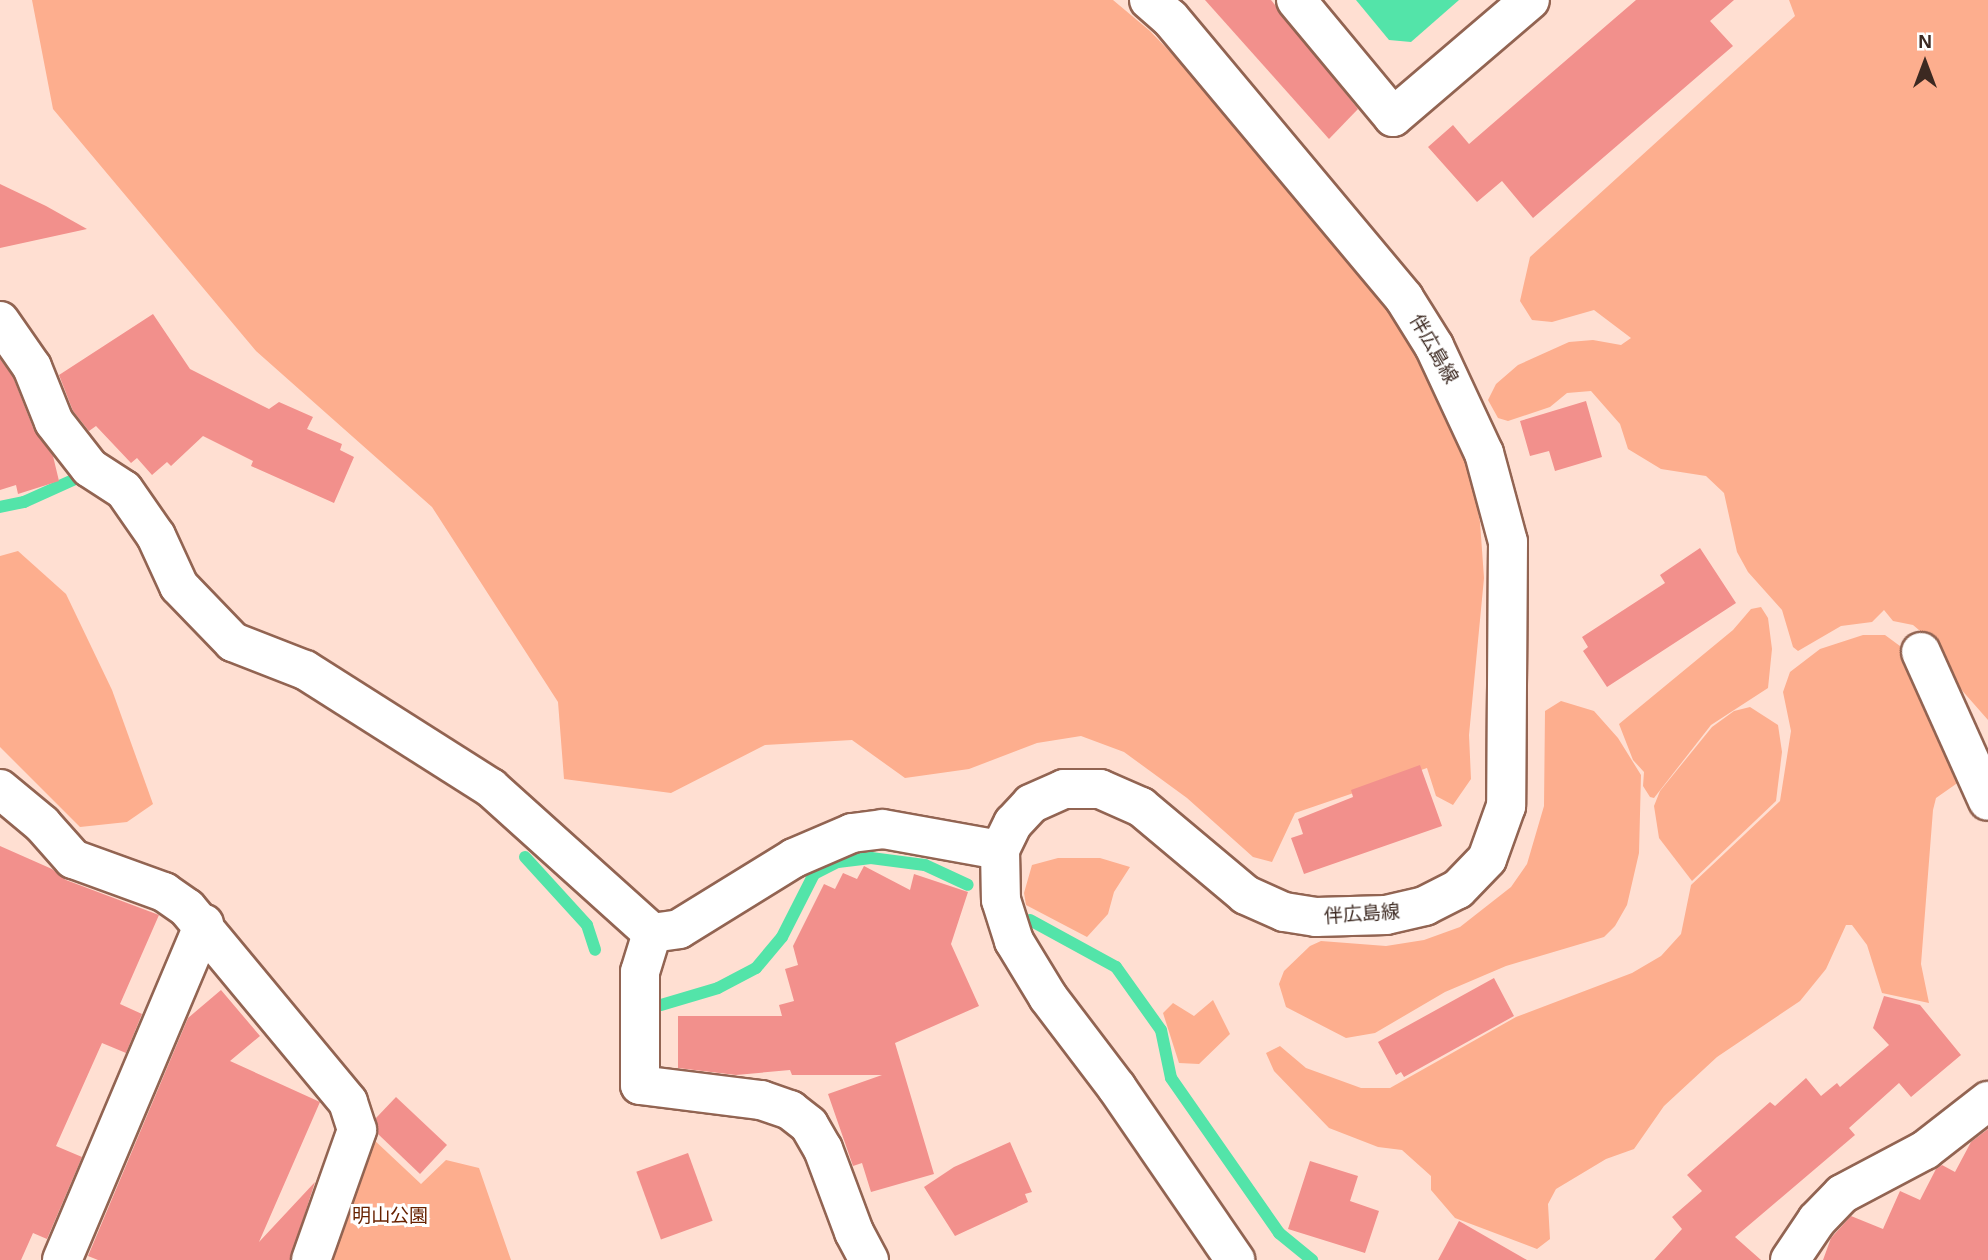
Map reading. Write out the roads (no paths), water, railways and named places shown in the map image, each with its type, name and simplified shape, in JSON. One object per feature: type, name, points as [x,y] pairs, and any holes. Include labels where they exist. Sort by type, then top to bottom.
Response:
[{"type":"street","name":"伴広島線","points":[[1149,0],[1170,18],[1404,298],[1458,392],[1494,481],[1508,542],[1504,815],[1487,859],[1458,889],[1425,906],[1386,915],[1316,917],[1270,907],[1246,895],[1141,807],[1100,789],[1064,789],[1031,804],[1013,823],[1000,850],[1000,900],[1014,941],[1048,998],[1117,1088],[1235,1260]]},
{"type":"street","points":[[1296,0],[1393,117],[1530,0]]},
{"type":"street","points":[[2,327],[32,367],[54,422],[90,468],[124,490],[156,536],[179,586],[233,642],[305,670],[491,788],[652,933]]},
{"type":"street","points":[[1922,652],[1988,801]]},
{"type":"street","points":[[0,789],[42,824],[73,859],[164,892],[204,924],[351,1112],[357,1130],[311,1260]]},
{"type":"street","points":[[652,933],[679,929],[794,858],[852,833],[883,829],[1000,850]]},
{"type":"street","points":[[62,1260],[204,924]]},
{"type":"street","points":[[652,933],[640,972],[640,1085],[761,1100],[790,1110],[809,1125],[823,1149],[854,1232],[869,1260]]},
{"type":"street","points":[[1790,1260],[1816,1220],[1842,1194],[1925,1150],[1988,1101]]},
{"type":"waterway","points":[[0,507],[24,502],[73,480]]},
{"type":"waterway","points":[[525,857],[587,925],[595,950]]},
{"type":"waterway","points":[[661,1005],[718,988],[756,968],[782,937],[814,874],[838,862],[871,858],[925,865],[968,885]]},
{"type":"waterway","points":[[1030,920],[1116,967],[1161,1030],[1171,1078],[1279,1233],[1312,1260]]},
{"type":"park label","name":"明山公園","points":[[390,1216]]}]
